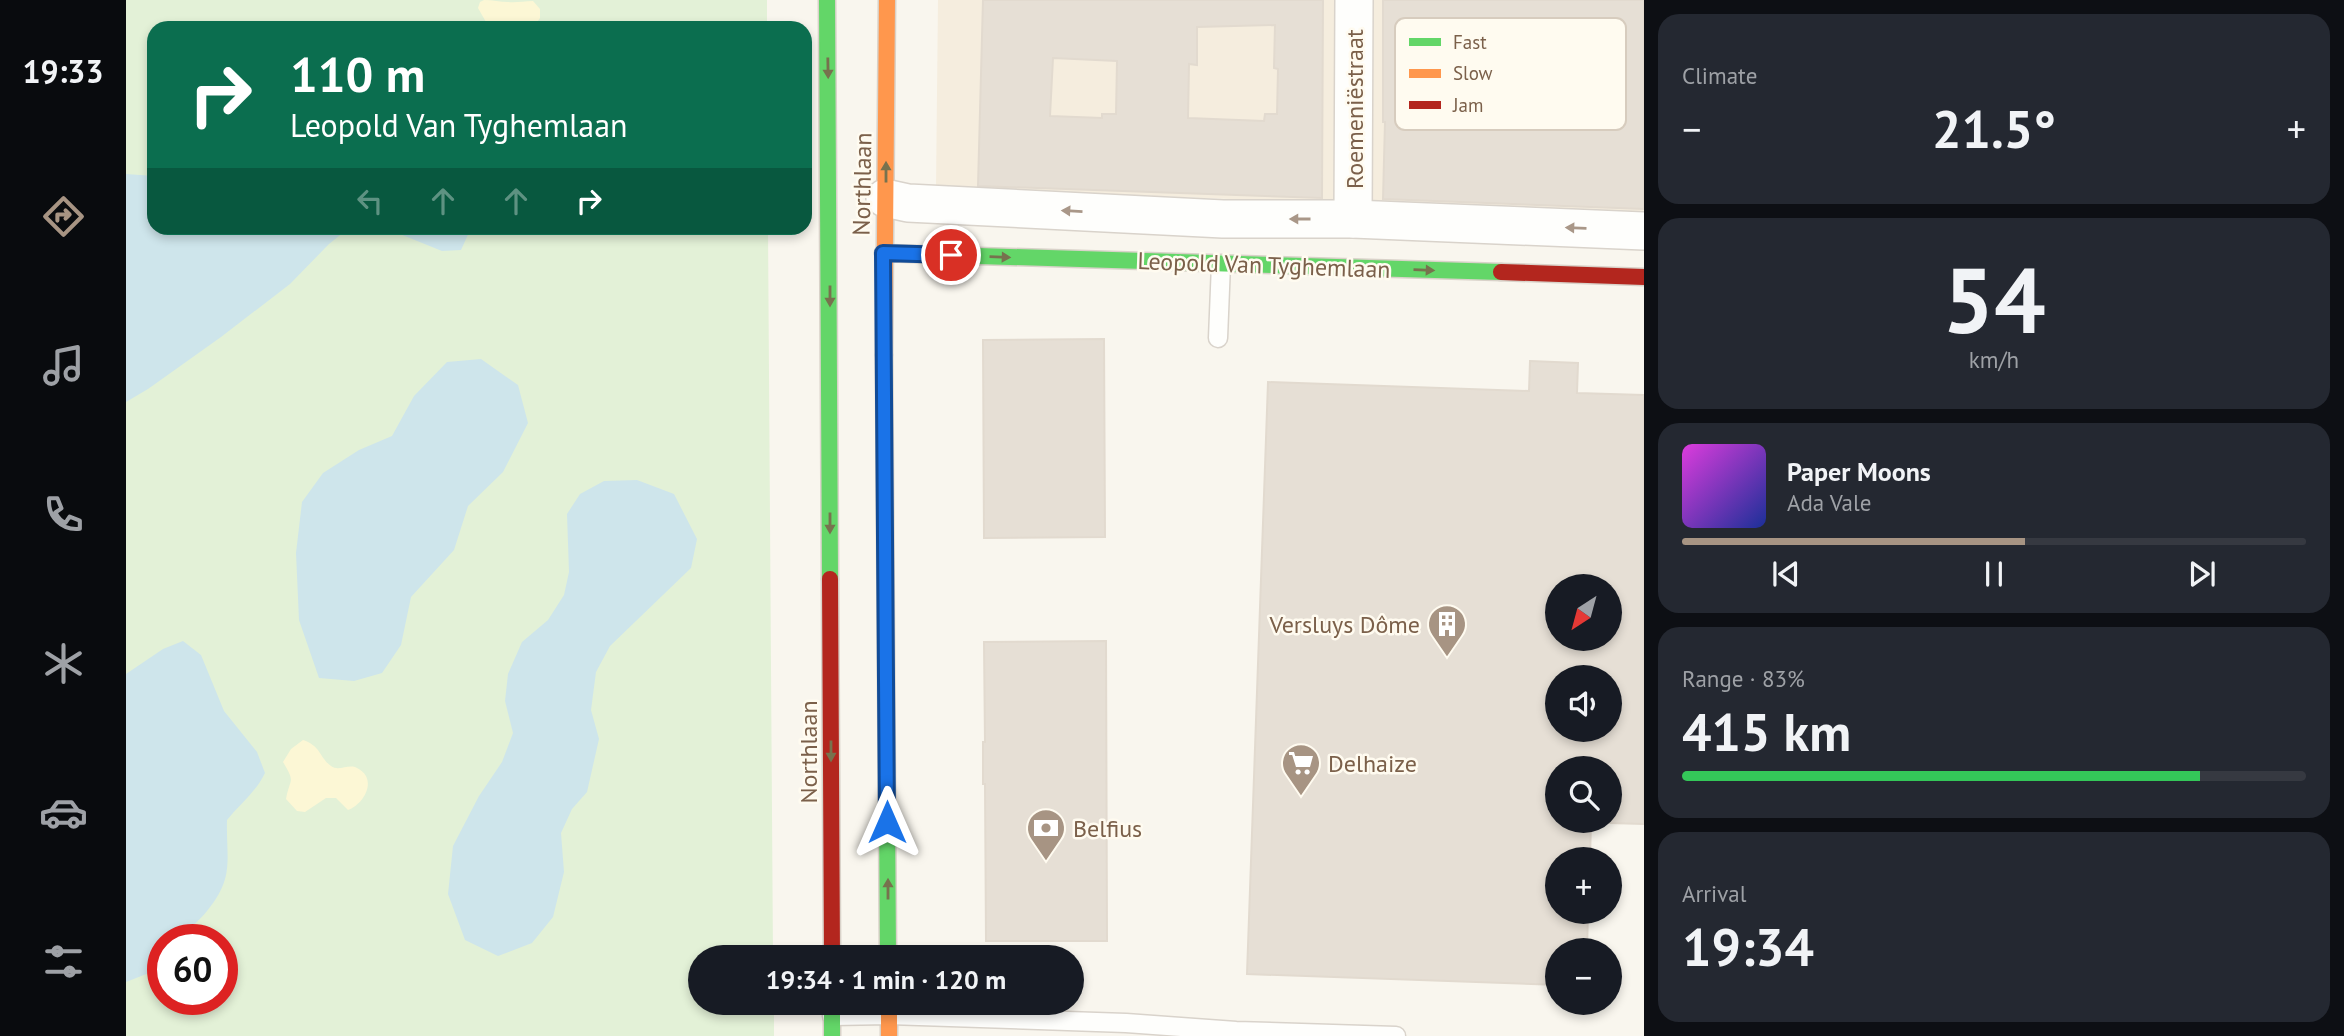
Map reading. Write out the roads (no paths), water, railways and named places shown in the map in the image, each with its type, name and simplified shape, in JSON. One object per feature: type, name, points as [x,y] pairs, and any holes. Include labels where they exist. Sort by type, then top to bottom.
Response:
[{"type":"main road","name":"Northlaan","points":[[827,0],[832,945]]},
{"type":"main road","name":"Northlaan","points":[[887,0],[886,198],[883,253],[888,945]]},
{"type":"main road","name":"Leopold Van Tyghemlaan","points":[[883,253],[1644,277]]},
{"type":"main road","points":[[832,1015],[832,1036]]},
{"type":"main road","points":[[889,1015],[889,1036]]},
{"type":"street","name":"Roemeniëstraat","points":[[1353,219],[1354,0]]},
{"type":"street","name":"Leopold Van Tyghemlaan","points":[[886,198],[908,203],[1209,218],[1353,219],[1644,231]]},
{"type":"lane","points":[[1219,338],[1221,264]]},
{"type":"lane","points":[[991,1015],[1236,1031],[1396,1036]]},
{"type":"water","points":[[126,174],[147,176],[147,235],[340,235],[290,284],[221,337],[126,402]]},
{"type":"water","points":[[402,235],[468,235],[461,250],[442,251]]},
{"type":"water","points":[[481,359],[518,385],[528,423],[503,472],[468,506],[454,550],[411,597],[401,645],[382,673],[354,681],[319,678],[299,620],[296,553],[302,502],[323,473],[359,450],[392,436],[414,396],[447,362]]},
{"type":"water","points":[[637,480],[674,494],[697,539],[691,568],[610,646],[596,672],[591,710],[599,739],[587,792],[572,809],[561,833],[564,872],[553,917],[532,943],[498,956],[465,940],[448,894],[453,846],[479,796],[502,762],[513,733],[505,701],[508,674],[522,642],[548,620],[564,595],[569,572],[567,514],[580,494],[604,481]]},
{"type":"water","points":[[183,641],[201,655],[224,711],[257,752],[265,773],[227,820],[227,868],[216,899],[194,924],[147,924],[147,974],[126,982],[126,674],[163,649]]},
{"type":"place","name":"Versluys Dôme","points":[[1447,658]]},
{"type":"place","name":"Delhaize","points":[[1301,797]]},
{"type":"place","name":"Belfius","points":[[1046,862]]}]
